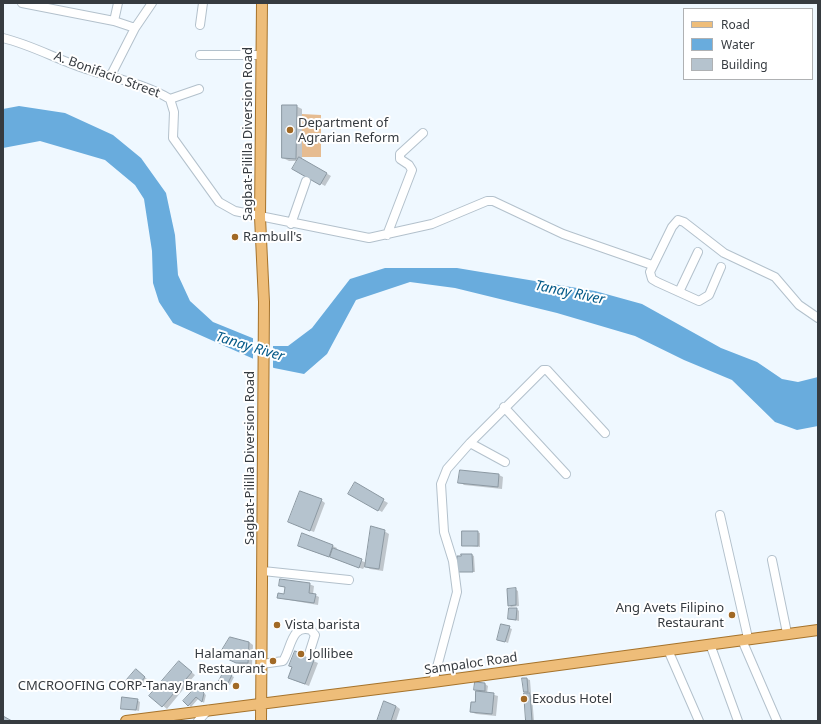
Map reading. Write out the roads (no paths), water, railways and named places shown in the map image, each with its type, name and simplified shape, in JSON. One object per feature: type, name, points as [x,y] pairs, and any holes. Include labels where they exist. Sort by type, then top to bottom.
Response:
[{"type":"main road","name":"Sagbat-Pililla Diversion Road","points":[[261,721],[263,571],[262,386],[264,302],[260,217],[262,3]]},
{"type":"main road","name":"Sampaloc Road","points":[[126,721],[433,682],[818,630]]},
{"type":"street","points":[[22,3],[114,21],[135,28]]},
{"type":"street","points":[[114,21],[118,3]]},
{"type":"street","points":[[111,75],[135,28],[152,3]]},
{"type":"street","points":[[200,25],[203,3]]},
{"type":"street","name":"A. Bonifacio Street","points":[[3,38],[50,54],[85,69],[111,75],[170,99],[174,112],[173,138],[219,202],[235,211],[291,224],[369,238],[432,224],[487,201],[494,201],[500,202],[563,234],[652,265]]},
{"type":"street","points":[[200,55],[262,55]]},
{"type":"street","points":[[170,99],[198,89]]},
{"type":"street","points":[[387,235],[412,168],[400,159],[400,154],[423,133]]},
{"type":"street","points":[[291,224],[306,181]]},
{"type":"street","points":[[721,267],[706,298],[699,301],[652,279],[650,272],[652,265],[678,220],[684,222],[712,245],[734,260],[775,277],[799,304],[818,318]]},
{"type":"street","points":[[680,292],[698,252]]},
{"type":"street","points":[[433,682],[457,592],[453,561],[444,532],[441,484],[447,469],[504,407],[540,372],[547,370],[605,433]]},
{"type":"street","points":[[504,407],[566,474]]},
{"type":"street","points":[[470,443],[505,462]]},
{"type":"street","points":[[720,515],[745,639],[777,721]]},
{"type":"street","points":[[772,560],[787,633]]},
{"type":"street","points":[[263,571],[349,580]]},
{"type":"street","points":[[262,664],[283,661],[296,633],[303,629],[311,630],[315,635],[309,654]]},
{"type":"street","points":[[710,644],[738,721]]},
{"type":"street","points":[[668,650],[699,721]]},
{"type":"street","points":[[198,721],[208,710]]},
{"type":"water","name":"Tanay River","points":[[19,106],[65,113],[113,135],[141,158],[166,193],[175,235],[178,275],[190,301],[213,322],[272,346],[288,346],[312,328],[350,279],[385,268],[457,268],[595,291],[642,304],[721,348],[757,362],[782,379],[798,382],[818,377],[818,426],[797,430],[775,422],[732,380],[684,360],[635,336],[557,313],[455,288],[410,282],[356,300],[327,354],[304,374],[274,368],[173,323],[159,302],[153,283],[152,251],[144,199],[135,185],[105,160],[40,141],[3,148],[3,109]]},
{"type":"place","name":"Department of Agrarian Reform","points":[[290,130]]},
{"type":"place","name":"Rambull's","points":[[235,237]]},
{"type":"place","name":"Ang Avets Filipino Restaurant","points":[[732,615]]},
{"type":"place","name":"Vista barista","points":[[277,625]]},
{"type":"place","name":"Jollibee","points":[[301,654]]},
{"type":"place","name":"Halamanan Restaurant","points":[[273,661]]},
{"type":"place","name":"CMCROOFING CORP-Tanay Branch","points":[[236,686]]},
{"type":"place","name":"Exodus Hotel","points":[[524,699]]}]
